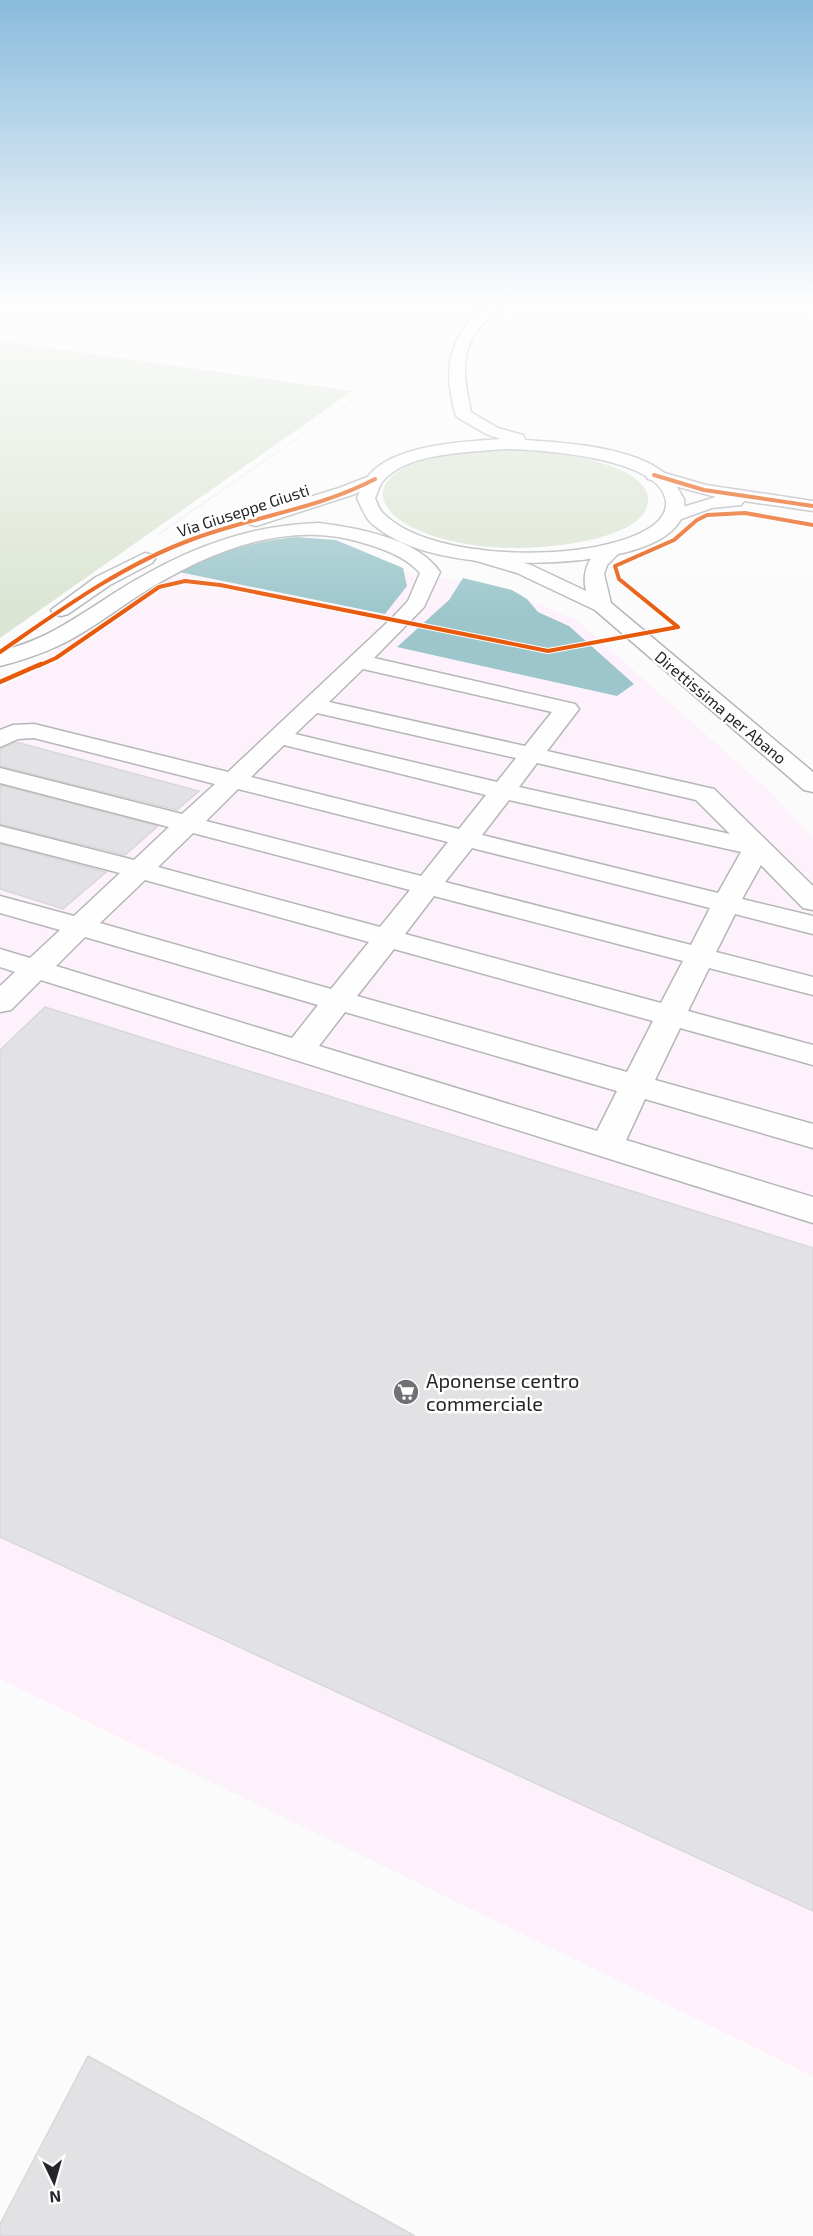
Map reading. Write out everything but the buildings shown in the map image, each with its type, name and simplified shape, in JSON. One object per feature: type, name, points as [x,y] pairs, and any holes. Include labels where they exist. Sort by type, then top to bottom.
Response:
[{"type":"main road","points":[[457,408],[457,426]]},
{"type":"main road","points":[[417,457],[457,426],[492,431],[616,458],[654,475],[704,490],[813,506]]},
{"type":"main road","points":[[417,457],[458,447],[506,444],[555,446]]},
{"type":"main road","name":"Via Giuseppe Giusti","points":[[0,652],[103,581],[136,564],[194,538],[242,525],[277,512],[349,493],[393,467],[417,457]]},
{"type":"main road","points":[[654,475],[670,488],[676,502],[673,516]]},
{"type":"main road","points":[[375,479],[366,498],[376,518],[403,536],[434,547],[477,555],[536,558],[571,557],[613,549],[652,535],[673,516],[710,503],[756,498]]},
{"type":"main road","name":"Via Giuseppe Giusti","points":[[242,525],[320,519],[361,525],[403,536]]},
{"type":"main road","points":[[0,659],[58,638],[147,581],[197,554],[282,530],[317,528],[358,534],[406,551],[421,560],[430,572],[417,603]]},
{"type":"main road","points":[[0,1003],[417,603],[435,590],[442,575],[434,547]]},
{"type":"main road","points":[[602,606],[592,582],[594,567],[613,549]]},
{"type":"main road","name":"Direttissima per Abano","points":[[477,555],[524,569],[602,606],[813,785]]},
{"type":"main road","points":[[299,1050],[425,886],[567,709],[358,661]]},
{"type":"main road","points":[[313,705],[705,794],[813,902]]},
{"type":"main road","points":[[0,740],[13,732],[34,731],[813,925]]},
{"type":"main road","points":[[278,737],[503,791],[757,848]]},
{"type":"main road","points":[[0,775],[813,986]]},
{"type":"main road","points":[[0,834],[140,870],[813,1055]]},
{"type":"main road","points":[[606,1146],[726,903],[757,848]]},
{"type":"main road","points":[[0,904],[813,1136]]},
{"type":"main road","points":[[0,957],[813,1210]]},
{"type":"path","points":[[136,564],[135,550],[341,408]]},
{"type":"shaded area","points":[[355,556],[418,575],[493,586],[577,620],[764,786],[813,837],[813,2076],[0,1679],[0,689],[131,595],[212,561]]},
{"type":"green space","points":[[0,408],[327,408],[0,638]]},
{"type":"green space","points":[[515,449],[573,456],[620,470],[637,480],[647,493],[646,509],[634,523],[605,536],[557,546],[502,548],[447,540],[423,532],[401,521],[385,504],[383,496],[387,482],[399,471],[417,463],[460,453]]},
{"type":"water","points":[[296,537],[336,540],[403,568],[407,586],[385,614],[174,571],[249,545]]},
{"type":"water","points":[[463,578],[512,590],[527,599],[538,612],[569,626],[634,684],[617,696],[397,647],[449,600]]},
{"type":"cycle path","points":[[654,475],[704,490],[813,506]]},
{"type":"cycle path","points":[[0,652],[103,581],[152,556],[194,538],[242,525],[277,512],[349,493],[375,479]]},
{"type":"cycle path","points":[[678,627],[619,579],[615,566],[674,540],[697,520],[707,515],[745,513],[813,525]]},
{"type":"cycle path","points":[[0,682],[56,658],[159,587],[185,581],[220,585],[548,651],[678,627]]},
{"type":"place","name":"Aponense centro commerciale","points":[[406,1392]]}]
